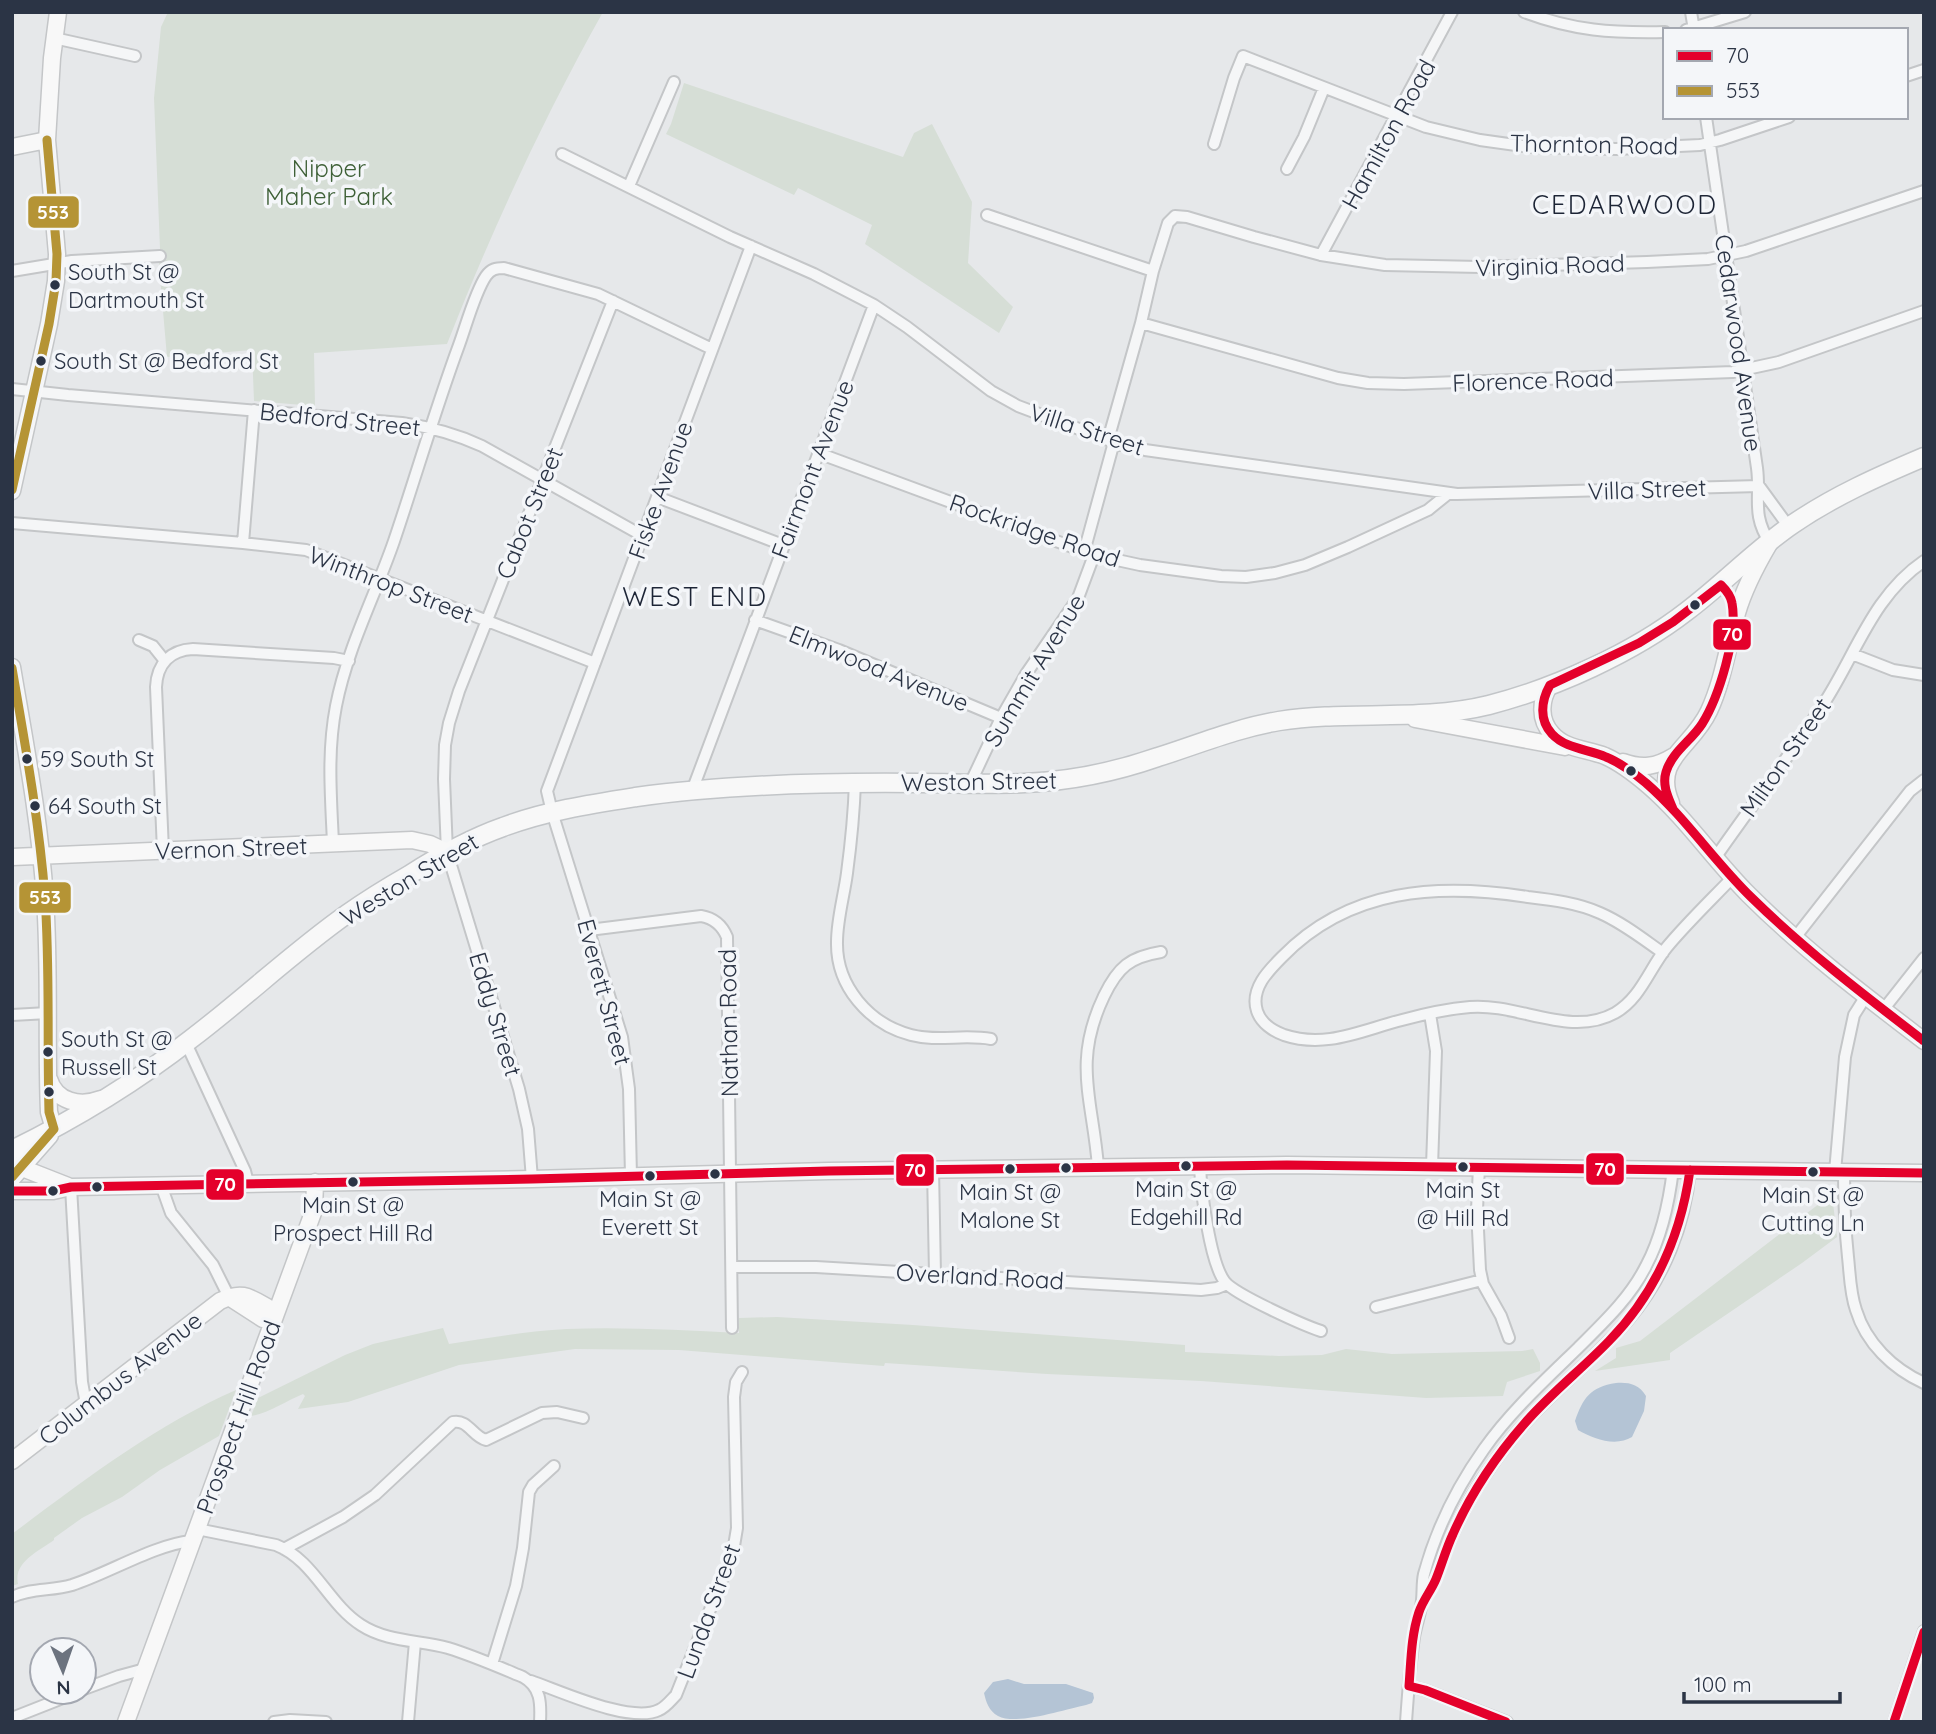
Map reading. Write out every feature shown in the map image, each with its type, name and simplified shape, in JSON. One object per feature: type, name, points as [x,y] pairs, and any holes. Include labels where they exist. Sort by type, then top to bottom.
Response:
[{"type":"main road","points":[[12,491],[52,306],[57,263],[47,140],[58,12]]},
{"type":"main road","points":[[12,147],[47,140]]},
{"type":"main road","name":"Weston Street","points":[[14,1163],[54,1129],[186,1043],[344,916],[447,852],[504,826],[552,812],[622,799],[692,791],[855,782],[1017,784],[1086,777],[1140,763],[1256,726],[1312,718],[1472,709],[1550,685],[1649,637],[1721,585],[1789,527],[1835,499],[1924,457]]},
{"type":"main road","points":[[1673,809],[1664,782],[1668,767],[1710,709],[1745,592],[1770,543]]},
{"type":"main road","points":[[1721,585],[1732,601],[1733,630]]},
{"type":"main road","points":[[12,667],[41,856],[46,924],[48,1112],[54,1129]]},
{"type":"main road","points":[[1550,685],[1545,692],[1543,715],[1546,726],[1560,741],[1644,767],[1655,765],[1675,755]]},
{"type":"main road","points":[[1381,715],[1579,748]]},
{"type":"main road","points":[[1600,755],[1631,772],[1673,809],[1732,878],[1794,939],[1924,1041]]},
{"type":"main road","name":"Vernon Street","points":[[12,857],[416,841],[447,852]]},
{"type":"main road","points":[[48,1075],[52,1087],[63,1098],[83,1103],[101,1099]]},
{"type":"main road","points":[[14,1163],[19,1191],[53,1191],[71,1187],[248,1183],[1315,1164],[1924,1173]]},
{"type":"main road","points":[[14,1163],[71,1187]]},
{"type":"main road","name":"Prospect Hill Road","points":[[194,1535],[314,1210],[315,1182]]},
{"type":"main road","points":[[229,1297],[248,1296],[267,1307],[273,1318]]},
{"type":"main road","name":"Columbus Avenue","points":[[12,1461],[217,1303],[229,1297]]},
{"type":"main road","points":[[126,1722],[194,1535]]},
{"type":"street","name":"Hamilton Road","points":[[1321,254],[1452,12]]},
{"type":"street","points":[[1524,12],[1586,30],[1663,32]]},
{"type":"street","points":[[1694,28],[1745,12]]},
{"type":"street","points":[[54,38],[135,56]]},
{"type":"street","name":"Thornton Road","points":[[1214,144],[1242,56],[1397,117],[1458,136],[1505,144],[1542,148],[1637,149],[1710,143],[1783,119]]},
{"type":"street","points":[[629,186],[674,82]]},
{"type":"street","points":[[1287,169],[1304,137],[1324,88]]},
{"type":"street","name":"Cedarwood Avenue","points":[[1706,119],[1759,486],[1758,517],[1770,543]]},
{"type":"street","name":"Villa Street","points":[[562,155],[874,305],[999,396],[1018,406],[1111,441],[1144,450],[1449,493],[1759,486]]},
{"type":"street","name":"Virginia Road","points":[[1172,218],[1187,217],[1321,254],[1371,263],[1420,267],[1633,263],[1699,260],[1755,249],[1924,191]]},
{"type":"street","points":[[987,215],[1153,271]]},
{"type":"street","name":"Summit Avenue","points":[[971,784],[1001,718],[1035,660],[1078,598],[1111,441],[1153,271],[1172,218]]},
{"type":"street","name":"Fiske Avenue","points":[[552,812],[548,787],[751,246]]},
{"type":"street","points":[[12,271],[57,263],[160,256]]},
{"type":"street","points":[[333,844],[330,776],[332,737],[348,661],[380,579],[450,369],[485,278],[494,269],[504,268],[584,289],[712,349]]},
{"type":"street","name":"Cabot Street","points":[[447,852],[444,770],[447,730],[456,699],[613,301]]},
{"type":"street","name":"Fairmont Avenue","points":[[692,791],[874,305]]},
{"type":"street","name":"Florence Road","points":[[1141,323],[1338,378],[1380,384],[1416,384],[1743,370],[1779,362],[1924,311]]},
{"type":"street","name":"Bedford Street","points":[[12,389],[402,423],[430,428],[482,446],[643,536]]},
{"type":"street","points":[[243,543],[254,410]]},
{"type":"street","name":"Rockridge Road","points":[[818,453],[1089,554],[1140,565],[1221,576],[1247,577],[1305,565],[1428,510],[1449,493]]},
{"type":"street","name":"Cedarwood Avenue","points":[[1759,486],[1789,527]]},
{"type":"street","points":[[657,497],[783,545]]},
{"type":"street","name":"Winthrop Street","points":[[12,523],[306,550],[595,663]]},
{"type":"street","name":"Milton Street","points":[[1715,858],[1818,712],[1881,602],[1903,578],[1924,561]]},
{"type":"street","name":"Elmwood Avenue","points":[[755,620],[839,650],[1001,718]]},
{"type":"street","points":[[139,639],[153,646],[165,661]]},
{"type":"street","points":[[163,851],[156,687],[158,672],[165,661],[179,651],[193,649],[348,661]]},
{"type":"street","points":[[1852,654],[1900,672],[1924,675]]},
{"type":"street","points":[[1794,939],[1910,792],[1924,779]]},
{"type":"street","points":[[855,782],[848,866],[837,941],[838,963],[850,990],[873,1016],[907,1034],[991,1039]]},
{"type":"street","name":"Everett Street","points":[[552,812],[616,1017],[625,1057],[630,1108],[631,1176]]},
{"type":"street","name":"Eddy Street","points":[[447,852],[519,1089],[528,1129],[532,1179]]},
{"type":"street","points":[[1663,953],[1602,914],[1566,903],[1470,891],[1399,895],[1347,910],[1310,932],[1289,950],[1259,984],[1256,998],[1258,1014],[1270,1028],[1285,1035],[1311,1040],[1349,1036],[1393,1022],[1467,1007],[1490,1007],[1568,1022],[1595,1020],[1617,1012],[1633,998],[1663,953],[1732,878]]},
{"type":"street","name":"Nathan Road","points":[[589,930],[701,916],[715,921],[725,933],[730,1173]]},
{"type":"street","points":[[1098,1167],[1086,1075],[1086,1053],[1093,1024],[1109,986],[1124,966],[1137,958],[1161,952]]},
{"type":"street","points":[[1883,1010],[1924,958]]},
{"type":"street","points":[[1866,996],[1854,1015],[1844,1062],[1842,1088],[1839,1172],[1851,1286],[1856,1311],[1882,1355],[1905,1373],[1924,1382]]},
{"type":"street","points":[[12,1015],[48,1013]]},
{"type":"street","points":[[1430,1014],[1436,1051],[1432,1166]]},
{"type":"street","points":[[186,1043],[245,1171],[248,1183]]},
{"type":"street","points":[[1200,1166],[1213,1252],[1217,1267],[1227,1284],[1238,1293],[1321,1331]]},
{"type":"street","points":[[1479,1167],[1478,1244],[1482,1280],[1502,1316],[1509,1338]]},
{"type":"street","points":[[933,1169],[935,1273]]},
{"type":"street","points":[[1406,1722],[1423,1577],[1440,1528],[1461,1485],[1483,1451],[1523,1401],[1622,1302],[1645,1268],[1660,1235],[1673,1169]]},
{"type":"street","points":[[1422,1601],[1433,1585],[1446,1549],[1475,1490],[1500,1454],[1527,1421],[1628,1320],[1651,1288],[1677,1232],[1690,1170]]},
{"type":"street","points":[[730,1173],[732,1328]]},
{"type":"street","points":[[162,1185],[171,1213],[214,1265],[229,1297]]},
{"type":"street","points":[[71,1187],[82,1382],[86,1404]]},
{"type":"street","name":"Overland Road","points":[[732,1267],[808,1267],[935,1273],[1201,1290],[1227,1284]]},
{"type":"street","points":[[1376,1307],[1482,1280]]},
{"type":"street","name":"Lunda Street","points":[[531,1681],[611,1710],[638,1714],[660,1710],[676,1695],[736,1540],[734,1397],[735,1386],[743,1372]]},
{"type":"street","points":[[284,1549],[375,1496],[453,1422],[463,1422],[479,1438],[486,1440],[542,1413],[557,1412],[583,1418]]},
{"type":"street","points":[[492,1664],[512,1602],[529,1492],[554,1466]]},
{"type":"street","points":[[12,1597],[73,1584],[194,1535]]},
{"type":"street","name":"Prospect Hill Road","points":[[194,1535],[276,1545],[306,1566],[338,1605],[361,1625],[392,1638],[447,1648],[531,1681]]},
{"type":"street","points":[[1894,1722],[1924,1631]]},
{"type":"street","points":[[408,1722],[415,1642]]},
{"type":"street","points":[[98,1684],[145,1669]]},
{"type":"street","points":[[531,1681],[540,1696],[540,1722]]},
{"type":"street","points":[[1409,1686],[1507,1722]]},
{"type":"street","points":[[12,1718],[42,1706]]},
{"type":"street","points":[[274,1722],[326,1722]]},
{"type":"green space","name":"Nipper Maher Park","points":[[168,12],[603,12],[519,175],[447,344],[314,353],[315,406],[254,401],[252,350],[167,357],[159,265],[154,98],[161,27]]},
{"type":"green space","points":[[684,83],[903,157],[914,133],[932,124],[972,202],[968,263],[1013,307],[999,333],[865,244],[872,225],[798,188],[794,195],[666,134]]},
{"type":"green space","points":[[1832,1194],[1837,1237],[1670,1353],[1670,1360],[1595,1371],[1616,1358],[1616,1348],[1640,1341]]},
{"type":"green space","points":[[777,1317],[1185,1345],[1185,1352],[1279,1356],[1322,1355],[1346,1349],[1392,1354],[1533,1349],[1540,1363],[1540,1371],[1507,1382],[1503,1396],[1426,1398],[1201,1381],[885,1363],[884,1366],[679,1350],[575,1349],[459,1365],[348,1402],[298,1409],[305,1396],[303,1394],[271,1410],[251,1416],[258,1398],[345,1355],[373,1344],[443,1328],[449,1344],[567,1329],[739,1333],[739,1318]]},
{"type":"green space","points":[[236,1390],[219,1436],[160,1470],[122,1497],[82,1518],[54,1538],[23,1563],[17,1576],[18,1584],[12,1586],[12,1534],[148,1437]]},
{"type":"water","points":[[1616,1383],[1633,1385],[1646,1396],[1644,1411],[1632,1437],[1612,1442],[1578,1430],[1575,1421],[1589,1395],[1600,1387]]},
{"type":"water","points":[[1008,1679],[1024,1684],[1066,1684],[1093,1693],[1094,1698],[1092,1703],[1054,1713],[1006,1719],[992,1712],[984,1693],[993,1682]]},
{"type":"transit line","name":"553","points":[[12,490],[56,281],[57,254],[47,140]]},
{"type":"transit line","name":"70","points":[[1673,809],[1665,786],[1666,772],[1673,758],[1702,724],[1721,682],[1730,648],[1732,603],[1721,585],[1673,622],[1639,643],[1550,685],[1543,704],[1545,723],[1552,734],[1564,743],[1612,759],[1646,783],[1771,917],[1835,972],[1924,1041]]},
{"type":"transit line","name":"553","points":[[12,668],[31,782],[45,897],[49,1112],[54,1129]]},
{"type":"transit line","name":"553","points":[[12,1177],[54,1129]]},
{"type":"transit line","name":"70","points":[[12,1191],[53,1191],[71,1187],[829,1171],[1287,1165],[1924,1173]]},
{"type":"transit line","name":"70","points":[[1506,1722],[1409,1686],[1416,1621],[1460,1519],[1494,1462],[1535,1412],[1626,1323],[1653,1283],[1673,1240],[1690,1170]]},
{"type":"transit line","name":"70","points":[[1894,1722],[1924,1632]]},
{"type":"place","name":"South St @ Dartmouth St","points":[[55,285]]},
{"type":"place","name":"South St @ Bedford St","points":[[41,361]]},
{"type":"place","name":"59 South St","points":[[27,759]]},
{"type":"place","name":"64 South St","points":[[35,806]]},
{"type":"place","name":"South St @ Russell St","points":[[48,1052]]},
{"type":"place","name":"Main St @ Edgehill Rd","points":[[1186,1166]]},
{"type":"place","name":"Main St @ Hill Rd","points":[[1463,1167]]},
{"type":"place","name":"Main St @ Malone St","points":[[1010,1169]]},
{"type":"place","name":"Main St @ Cutting Ln","points":[[1813,1172]]},
{"type":"place","name":"Main St @ Everett St","points":[[650,1176]]},
{"type":"place","name":"Main St @ Prospect Hill Rd","points":[[353,1182]]},
{"type":"district","name":"CEDARWOOD","points":[[1625,204]]},
{"type":"district","name":"WEST END","points":[[695,596]]}]
